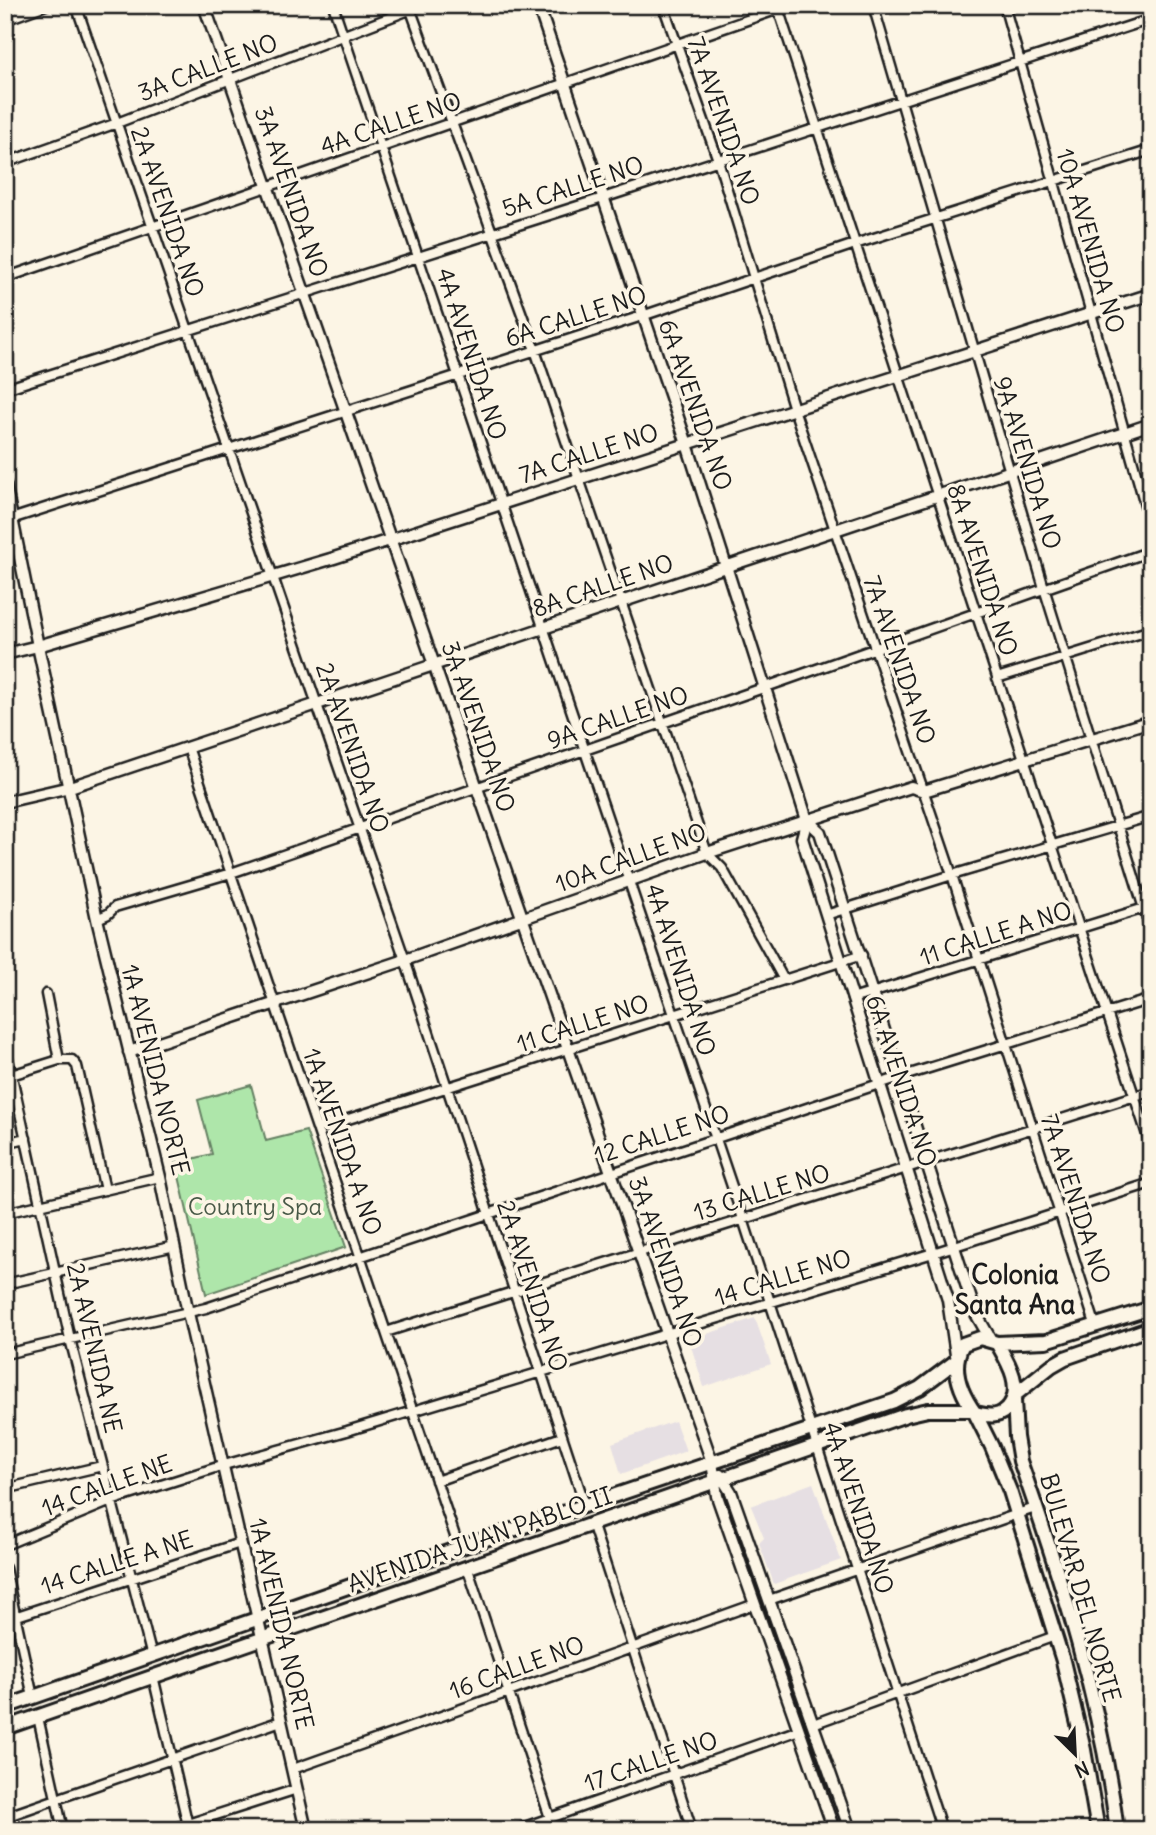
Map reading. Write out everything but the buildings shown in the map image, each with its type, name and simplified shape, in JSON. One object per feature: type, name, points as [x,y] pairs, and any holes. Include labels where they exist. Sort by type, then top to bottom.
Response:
[{"type":"highway","points":[[1151,1308],[1046,1342],[972,1339],[963,1344],[956,1358],[960,1384],[974,1411],[996,1416],[1007,1410],[1015,1397],[1051,1366],[1065,1358],[1151,1328]]},
{"type":"highway","points":[[994,1341],[1013,1377],[1015,1397]]},
{"type":"highway","name":"AVENIDA JUAN PABLO II","points":[[5,1707],[459,1548],[894,1401],[920,1388],[956,1358]]},
{"type":"highway","name":"BULEVAR DEL NORTE","points":[[1015,1397],[1016,1437],[1020,1461],[1082,1652],[1102,1742],[1116,1830]]},
{"type":"highway","name":"AVENIDA JUAN PABLO II","points":[[5,1728],[906,1415],[928,1410],[974,1411]]},
{"type":"highway","name":"BULEVAR DEL NORTE","points":[[974,1411],[992,1447],[1017,1515],[1055,1636],[1084,1750],[1098,1830]]},
{"type":"street","points":[[5,20],[46,5]]},
{"type":"street","name":"2A AVENIDA NO","points":[[76,5],[405,960],[585,1505]]},
{"type":"street","name":"3A AVENIDA NO","points":[[204,5],[712,1462],[719,1479],[731,1492],[850,1830]]},
{"type":"street","name":"4A AVENIDA NO","points":[[333,5],[500,504],[631,882],[812,1428],[941,1830]]},
{"type":"street","name":"3A CALLE NO","points":[[5,163],[345,36],[410,7],[422,5]]},
{"type":"street","name":"6A AVENIDA NO","points":[[538,5],[687,444],[807,820],[820,832],[862,955],[897,1078],[975,1312],[994,1341]]},
{"type":"street","name":"7A AVENIDA NO","points":[[663,5],[718,160],[794,409],[952,875],[1096,1327]]},
{"type":"street","name":"4A CALLE NO","points":[[5,278],[790,5]]},
{"type":"street","name":"9A AVENIDA NO","points":[[873,5],[1044,588],[1091,740],[1147,906],[1151,931]]},
{"type":"street","name":"10A AVENIDA NO","points":[[1004,5],[1151,526]]},
{"type":"street","points":[[410,7],[536,350],[707,853],[722,868],[784,980]]},
{"type":"street","name":"8A AVENIDA NO","points":[[778,7],[1151,1147]]},
{"type":"street","name":"5A CALLE NO","points":[[5,389],[1151,19]]},
{"type":"street","name":"6A CALLE NO","points":[[9,520],[1151,150]]},
{"type":"street","name":"7A CALLE NO","points":[[5,654],[273,577],[1151,294]]},
{"type":"street","name":"8A CALLE NO","points":[[5,802],[69,787],[1151,424]]},
{"type":"street","name":"1A AVENIDA NORTE","points":[[5,484],[9,520],[97,919],[160,1177],[188,1313],[306,1830]]},
{"type":"street","name":"9A CALLE NO","points":[[97,919],[115,907],[230,873],[766,688],[1151,551]]},
{"type":"street","points":[[997,678],[1151,630]]},
{"type":"street","name":"10A CALLE NO","points":[[129,1052],[405,960],[807,820],[911,787],[924,790],[1151,721]]},
{"type":"street","name":"1A AVENIDA A NO","points":[[188,747],[459,1548]]},
{"type":"street","points":[[826,915],[1151,816]]},
{"type":"street","name":"6A AVENIDA NO","points":[[807,820],[802,838],[948,1300],[956,1358]]},
{"type":"street","name":"11 CALLE A NO","points":[[852,999],[1147,906]]},
{"type":"street","name":"11 CALLE NO","points":[[317,1129],[862,955]]},
{"type":"street","points":[[46,994],[59,1060]]},
{"type":"street","name":"12 CALLE NO","points":[[5,1354],[188,1313],[897,1078],[1151,999]]},
{"type":"street","name":"2A AVENIDA NE","points":[[5,1045],[9,1076],[26,1138],[70,1339],[152,1657]]},
{"type":"street","points":[[9,1076],[59,1060],[72,1059],[77,1066],[105,1190]]},
{"type":"street","name":"13 CALLE NO","points":[[386,1332],[1151,1091]]},
{"type":"street","points":[[5,1143],[26,1138]]},
{"type":"street","points":[[5,1213],[160,1177]]},
{"type":"street","name":"14 CALLE NO","points":[[224,1465],[769,1303],[1151,1183]]},
{"type":"street","points":[[5,1284],[175,1246]]},
{"type":"street","points":[[436,1481],[562,1437]]},
{"type":"street","name":"14 CALLE NE","points":[[5,1545],[111,1501],[224,1465]]},
{"type":"street","points":[[5,1489],[102,1466]]},
{"type":"street","name":"3A AVENIDA NO","points":[[719,1479],[717,1496],[834,1830]]},
{"type":"street","points":[[769,1600],[1035,1508]]},
{"type":"street","points":[[592,1522],[692,1830]]},
{"type":"street","name":"14 CALLE A NE","points":[[5,1620],[240,1542]]},
{"type":"street","points":[[467,1566],[554,1830]]},
{"type":"street","points":[[5,1568],[33,1697]]},
{"type":"street","name":"16 CALLE NO","points":[[293,1769],[755,1604]]},
{"type":"street","points":[[813,1724],[1055,1636]]},
{"type":"street","points":[[153,1676],[188,1827]]},
{"type":"street","points":[[38,1717],[63,1830]]},
{"type":"street","points":[[5,1817],[281,1720]]},
{"type":"street","name":"17 CALLE NO","points":[[516,1830],[799,1730]]},
{"type":"street","points":[[169,1830],[188,1827],[297,1789]]},
{"type":"shaded area","points":[[755,1318],[771,1364],[704,1387],[689,1340]]},
{"type":"shaded area","points":[[675,1421],[686,1451],[621,1474],[612,1443]]},
{"type":"shaded area","points":[[813,1483],[841,1560],[774,1584],[759,1543],[764,1538],[751,1506]]},
{"type":"green space","name":"Country Spa","points":[[251,1085],[266,1141],[306,1131],[346,1247],[206,1294],[176,1163],[212,1154],[198,1100]]},
{"type":"district","name":"Colonia Santa Ana","points":[[1015,1290]]}]
